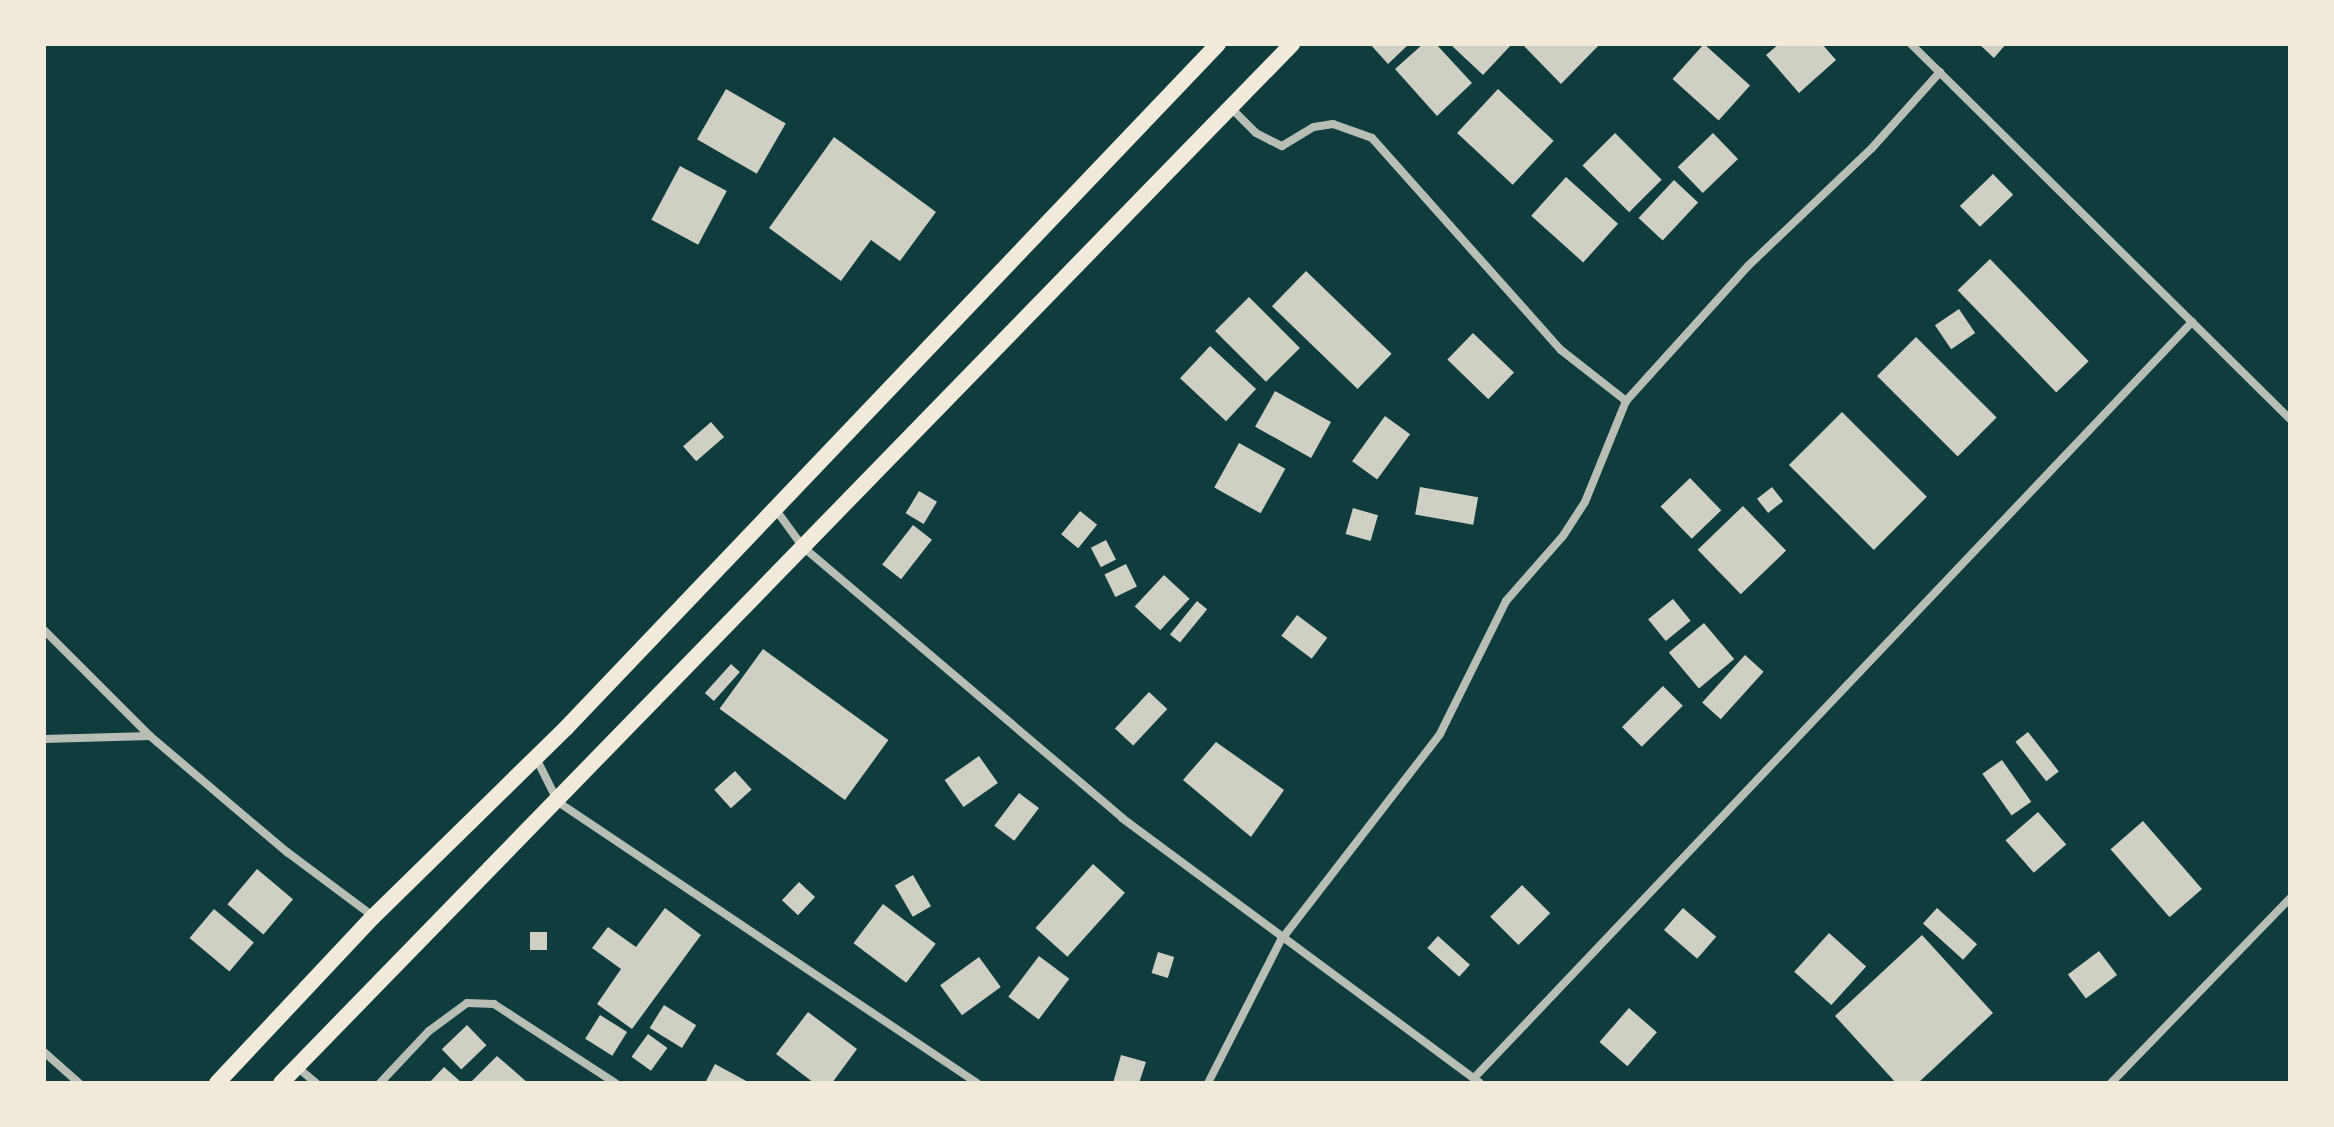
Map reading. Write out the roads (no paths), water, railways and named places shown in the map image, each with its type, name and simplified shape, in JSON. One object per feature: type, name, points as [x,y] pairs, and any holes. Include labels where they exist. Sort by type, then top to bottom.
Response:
[{"type":"main road","points":[[217,1083],[373,917],[536,757],[1218,44]]},
{"type":"main road","points":[[281,1083],[558,802],[1292,44]]},
{"type":"street","points":[[1911,44],[2290,419]]},
{"type":"street","points":[[1208,1083],[1281,940],[1440,734],[1506,601],[1563,536],[1585,502],[1626,401],[1748,266],[1872,148],[1940,72]]},
{"type":"street","points":[[1231,108],[1256,133],[1282,146],[1314,127],[1333,124],[1372,138],[1561,350],[1626,401]]},
{"type":"street","points":[[773,506],[803,547],[1122,818],[1281,940],[1477,1080],[2192,322]]},
{"type":"street","points":[[44,630],[150,736],[287,852],[373,917]]},
{"type":"street","points":[[44,739],[150,736]]},
{"type":"street","points":[[536,757],[558,802],[977,1083]]},
{"type":"street","points":[[2111,1083],[2290,898]]},
{"type":"street","points":[[380,1083],[429,1031],[467,1003],[494,1004],[615,1083]]},
{"type":"street","points":[[44,1052],[79,1083]]},
{"type":"street","points":[[297,1067],[316,1083]]}]
